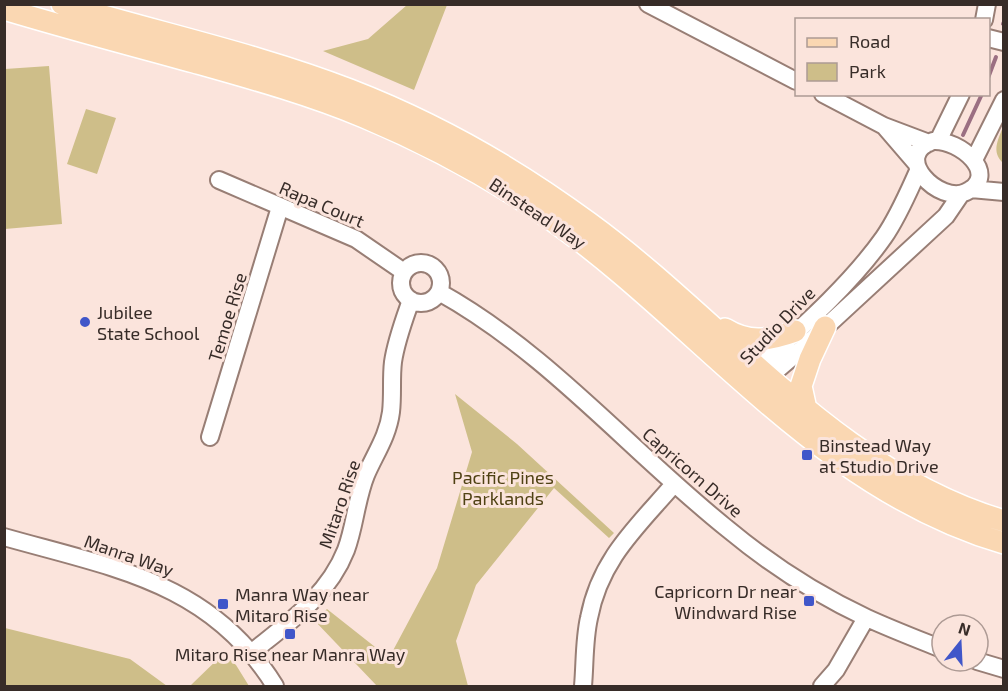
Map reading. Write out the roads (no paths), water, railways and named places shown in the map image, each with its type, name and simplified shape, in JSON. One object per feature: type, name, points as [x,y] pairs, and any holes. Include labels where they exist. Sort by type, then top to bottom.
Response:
[{"type":"main road","name":"Binstead Way","points":[[62,4],[302,73],[351,90],[439,130],[501,165],[590,223],[806,409],[884,466],[928,492],[1004,521]]},
{"type":"main road","name":"Binstead Way","points":[[4,9],[301,94],[362,116],[412,138],[492,181],[588,246],[747,387],[868,481],[919,510],[1004,543]]},
{"type":"main road","points":[[696,312],[735,336],[749,340],[775,338],[795,331]]},
{"type":"main road","points":[[806,409],[801,386],[810,359],[825,327]]},
{"type":"street","points":[[648,4],[795,80]]},
{"type":"street","points":[[827,96],[884,126],[933,142],[957,146],[964,150],[978,167],[978,177],[966,191]]},
{"type":"street","points":[[917,167],[918,153],[933,142],[960,96]]},
{"type":"street","points":[[974,160],[1004,100]]},
{"type":"street","points":[[884,126],[925,180],[940,189],[955,194],[966,191],[1004,192]]},
{"type":"street","name":"Studio Drive","points":[[763,372],[795,331],[853,275],[885,236],[905,200],[917,167]]},
{"type":"street","name":"Rapa Court","points":[[219,180],[356,239],[404,272]]},
{"type":"street","name":"Studio Drive","points":[[747,387],[763,372],[825,327],[946,216],[966,191]]},
{"type":"street","name":"Temoe Rise","points":[[210,437],[280,207]]},
{"type":"street","points":[[416,263],[429,264],[440,276],[439,292],[428,302],[421,303],[411,300],[401,287],[404,272],[416,263]]},
{"type":"street","name":"Capricorn Drive","points":[[439,292],[483,319],[552,372],[674,484],[730,531],[768,559],[801,581],[866,618],[930,644]]},
{"type":"street","name":"Mitaro Rise","points":[[251,653],[310,604],[326,586],[338,567],[354,526],[358,498],[388,427],[394,361],[411,300]]},
{"type":"street","points":[[583,687],[588,620],[605,568],[631,533],[674,484]]},
{"type":"street","name":"Manra Way","points":[[4,537],[150,580],[177,593],[207,612],[230,631],[251,653],[275,687]]},
{"type":"street","points":[[822,687],[836,670],[866,618]]},
{"type":"waterway","points":[[990,73],[996,57]]},
{"type":"waterway","points":[[963,135],[981,96]]},
{"type":"place","name":"Jubilee State School","points":[[85,322]]},
{"type":"place","name":"Binstead Way at Studio Drive","points":[[807,455]]},
{"type":"place","name":"Capricorn Dr near Windward Rise","points":[[809,601]]},
{"type":"place","name":"Manra Way near Mitaro Rise","points":[[223,604]]},
{"type":"place","name":"Mitaro Rise near Manra Way","points":[[290,634]]},
{"type":"park label","name":"Pacific Pines Parklands","points":[[503,487]]}]
